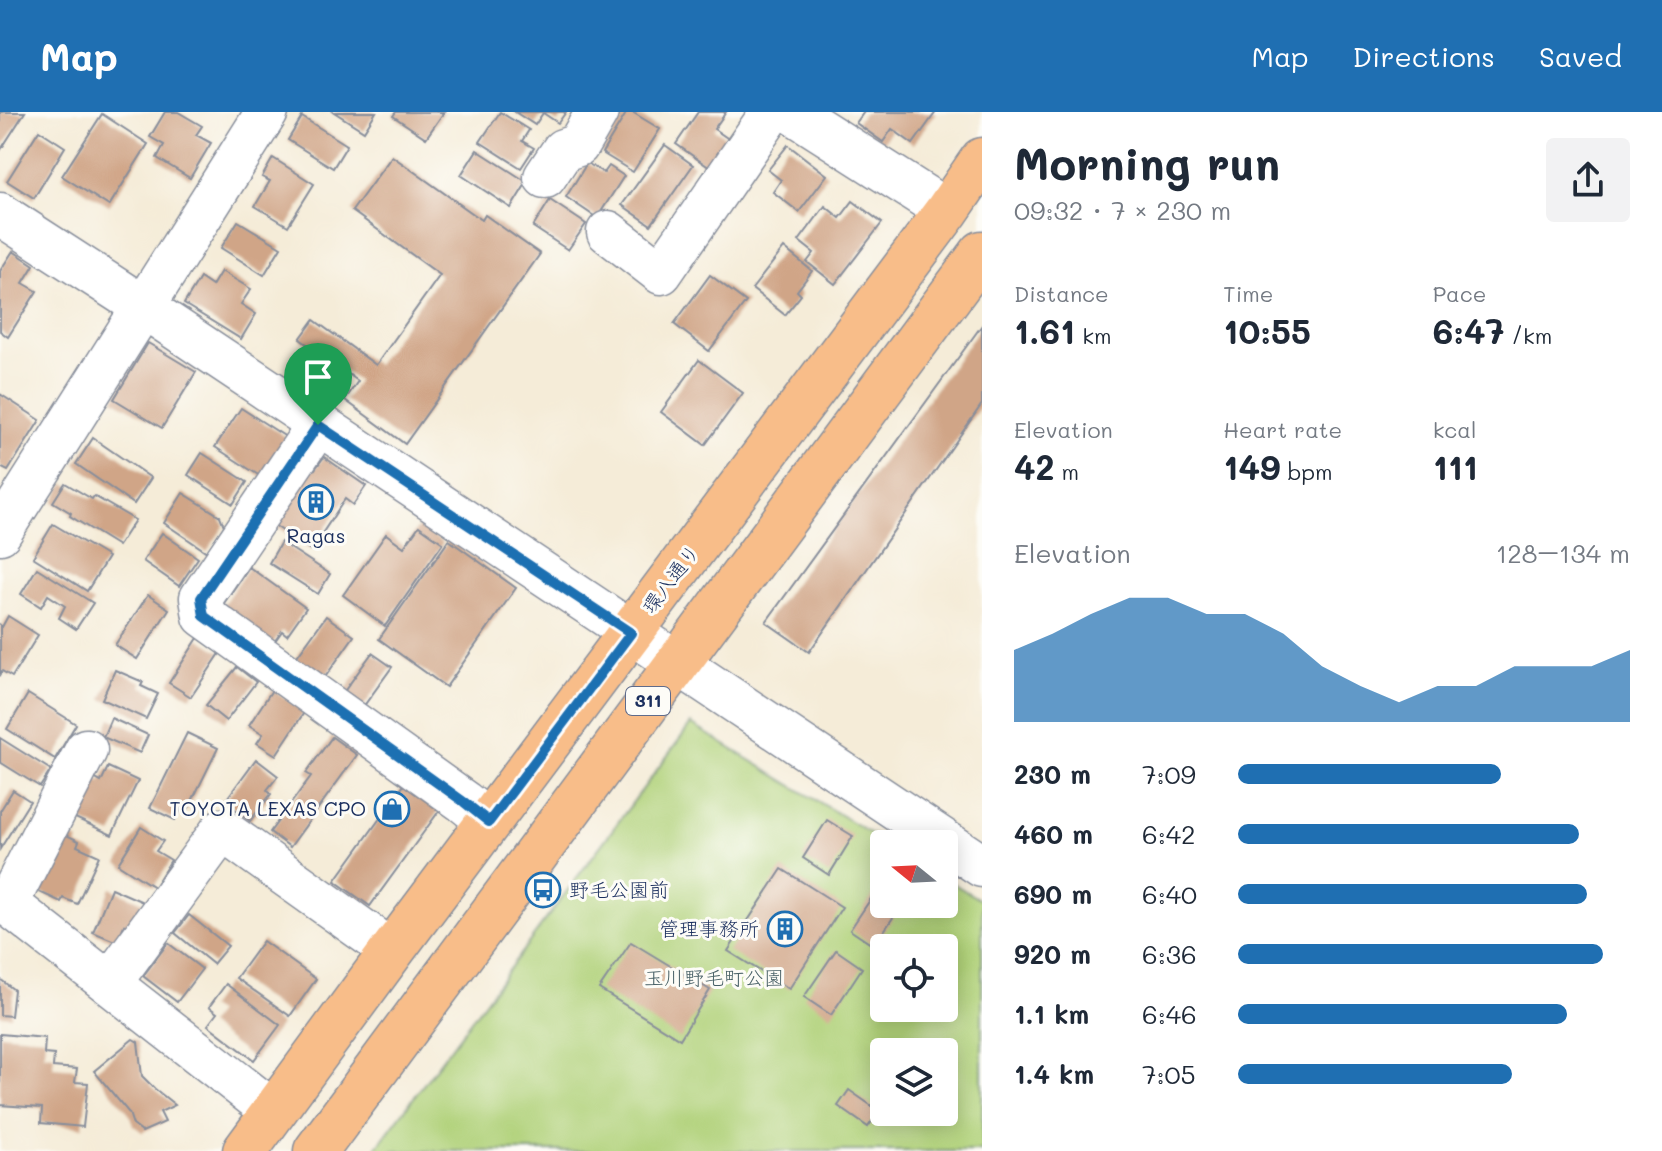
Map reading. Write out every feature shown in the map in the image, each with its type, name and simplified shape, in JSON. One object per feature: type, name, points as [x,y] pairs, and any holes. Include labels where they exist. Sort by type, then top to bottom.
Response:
[{"type":"main road","name":"環八通り","points":[[245,1151],[982,160]]},
{"type":"main road","name":"311","points":[[316,1151],[982,253]]},
{"type":"street","points":[[0,533],[267,112]]},
{"type":"street","points":[[545,177],[563,150],[578,145],[597,112]]},
{"type":"street","points":[[608,232],[661,273],[772,112]]},
{"type":"street","points":[[792,112],[947,211]]},
{"type":"street","points":[[0,214],[982,866]]},
{"type":"street","points":[[318,425],[201,598],[204,616],[489,822]]},
{"type":"street","points":[[86,750],[4,901],[274,1112]]},
{"type":"street","points":[[110,983],[222,830],[392,951]]},
{"type":"green space","name":"玉川野毛町公園","points":[[691,724],[870,833],[870,918],[958,918],[958,886],[982,901],[982,1151],[374,1151]]},
{"type":"building","points":[[0,112],[25,112],[0,151]]},
{"type":"building","points":[[165,112],[178,112],[202,126],[196,135],[211,143],[190,178],[157,158],[164,145],[150,137]]},
{"type":"building","points":[[334,112],[376,112],[364,131]]},
{"type":"building","points":[[396,112],[444,112],[426,138],[393,116]]},
{"type":"building","points":[[500,112],[529,130],[522,141],[534,148],[521,168],[480,142]]},
{"type":"building","points":[[515,112],[566,112],[558,123],[543,113],[535,125]]},
{"type":"building","points":[[627,112],[660,129],[633,172],[602,153]]},
{"type":"building","points":[[698,112],[726,112],[714,129],[733,142],[713,170],[676,144]]},
{"type":"building","points":[[864,112],[936,112],[913,144],[892,129],[883,142],[856,123]]},
{"type":"building","points":[[102,114],[148,144],[109,206],[62,176]]},
{"type":"building","points":[[302,117],[347,145],[333,168],[288,140]]},
{"type":"building","points":[[39,130],[65,147],[34,198],[7,181]]},
{"type":"building","points":[[665,145],[693,165],[651,225],[622,205]]},
{"type":"building","points":[[788,145],[827,175],[799,212],[773,192],[781,180],[768,170]]},
{"type":"building","points":[[477,150],[527,182],[511,208],[461,175]]},
{"type":"building","points":[[392,156],[482,220],[485,215],[540,254],[405,444],[345,400],[358,381],[300,339],[314,320],[376,365],[440,275],[352,211]]},
{"type":"building","points":[[273,158],[314,184],[288,226],[255,206],[270,181],[262,177]]},
{"type":"building","points":[[587,163],[604,173],[609,166],[624,176],[597,218],[566,197]]},
{"type":"building","points":[[550,200],[586,224],[568,250],[533,227]]},
{"type":"building","points":[[853,201],[882,223],[835,284],[807,262],[814,253],[799,241],[825,206],[840,218]]},
{"type":"building","points":[[238,221],[281,247],[264,275],[221,248]]},
{"type":"building","points":[[784,248],[812,271],[797,291],[801,295],[785,315],[752,289]]},
{"type":"building","points":[[13,251],[34,265],[23,283],[37,291],[8,337],[0,331],[0,271]]},
{"type":"building","points":[[221,271],[251,289],[241,304],[256,314],[241,339],[184,304],[200,278],[212,286]]},
{"type":"building","points":[[710,275],[746,302],[709,351],[674,324]]},
{"type":"building","points":[[982,325],[982,404],[809,652],[766,622]]},
{"type":"building","points":[[148,343],[196,372],[162,428],[114,399]]},
{"type":"building","points":[[699,360],[743,393],[705,445],[661,412]]},
{"type":"building","points":[[0,394],[40,420],[8,471],[0,467]]},
{"type":"building","points":[[241,408],[289,439],[263,478],[215,447]]},
{"type":"building","points":[[93,438],[151,478],[134,504],[76,464]]},
{"type":"building","points":[[202,453],[247,482],[233,504],[188,475]]},
{"type":"building","name":"Ragas","points":[[324,457],[366,486],[353,505],[345,499],[311,550],[274,525]]},
{"type":"building","points":[[65,483],[135,520],[118,546],[53,502]]},
{"type":"building","points":[[183,493],[220,516],[224,526],[207,552],[164,523]]},
{"type":"building","points":[[53,524],[108,557],[87,591],[33,557]]},
{"type":"building","points":[[419,526],[443,543],[385,626],[343,595],[386,534],[404,547]]},
{"type":"building","points":[[162,533],[198,558],[179,586],[143,561]]},
{"type":"building","points":[[449,540],[516,588],[446,687],[379,639]]},
{"type":"building","points":[[281,542],[330,574],[318,594],[269,563]]},
{"type":"building","points":[[249,567],[306,608],[287,635],[282,631],[272,645],[222,606]]},
{"type":"building","points":[[37,568],[93,603],[76,629],[59,618],[65,606],[48,595],[41,607],[21,594]]},
{"type":"building","points":[[148,595],[169,609],[137,659],[115,645]]},
{"type":"building","points":[[8,616],[38,635],[12,677],[2,671],[0,674],[0,625],[2,627]]},
{"type":"building","points":[[326,616],[354,636],[323,680],[295,659]]},
{"type":"building","points":[[198,638],[221,652],[191,697],[169,683]]},
{"type":"building","points":[[372,653],[392,667],[363,707],[343,693]]},
{"type":"building","points":[[237,667],[256,682],[226,721],[206,705]]},
{"type":"building","points":[[115,670],[143,682],[141,686],[158,694],[146,719],[102,699]]},
{"type":"building","points":[[272,690],[305,711],[276,755],[257,743],[263,734],[249,725]]},
{"type":"building","points":[[28,694],[76,724],[55,759],[7,729]]},
{"type":"building","points":[[111,718],[148,735],[140,753],[103,737]]},
{"type":"building","points":[[187,733],[218,748],[187,811],[182,808],[175,820],[150,808]]},
{"type":"building","points":[[332,737],[357,755],[290,847],[270,832],[311,776],[306,773]]},
{"type":"building","points":[[0,738],[51,770],[40,787],[0,762]]},
{"type":"building","points":[[256,759],[278,776],[267,790],[271,794],[250,821],[225,801]]},
{"type":"building","points":[[108,767],[138,781],[112,835],[73,817],[92,777],[101,782]]},
{"type":"building","points":[[404,785],[439,811],[370,906],[335,881]]},
{"type":"building","points":[[13,790],[30,801],[0,849],[0,811]]},
{"type":"building","points":[[827,820],[853,836],[829,875],[803,858]]},
{"type":"building","points":[[141,827],[163,841],[156,851],[171,860],[154,887],[118,864]]},
{"type":"building","points":[[60,832],[79,841],[77,846],[99,856],[77,904],[63,898],[61,902],[33,889]]},
{"type":"building","name":"管理事務所","points":[[782,869],[842,907],[789,989],[728,951]]},
{"type":"building","points":[[111,888],[143,902],[131,929],[124,925],[117,942],[93,932]]},
{"type":"building","points":[[870,900],[870,918],[893,918],[882,934],[870,934],[870,943],[850,930]]},
{"type":"building","points":[[189,915],[228,946],[213,964],[175,933]]},
{"type":"building","points":[[263,941],[316,979],[290,1016],[236,978]]},
{"type":"building","points":[[631,942],[710,990],[680,1039],[599,989]]},
{"type":"building","points":[[168,943],[202,969],[177,1002],[143,976]]},
{"type":"building","points":[[836,950],[862,968],[831,1015],[804,997]]},
{"type":"building","points":[[0,979],[14,990],[11,1016],[0,1015]]},
{"type":"building","points":[[226,984],[280,1025],[254,1060],[208,1025],[217,1013],[209,1007]]},
{"type":"building","points":[[0,1034],[45,1038],[44,1054],[54,1055],[53,1067],[77,1069],[75,1082],[88,1083],[83,1127],[41,1123],[42,1108],[0,1105]]},
{"type":"building","points":[[133,1039],[138,1042],[142,1076],[175,1105],[160,1112],[165,1122],[142,1132],[133,1125],[129,1113],[94,1071]]},
{"type":"building","points":[[849,1090],[870,1105],[870,1124],[868,1127],[838,1106]]},
{"type":"place","name":"Ragas","points":[[316,502]]},
{"type":"place","name":"TOYOTA LEXAS CPO","points":[[392,809]]},
{"type":"place","name":"野毛公園前","points":[[543,890]]},
{"type":"place","name":"管理事務所","points":[[785,929]]},
{"type":"route","points":[[318,425],[631,633],[489,822],[204,616],[201,598],[318,425]]}]
